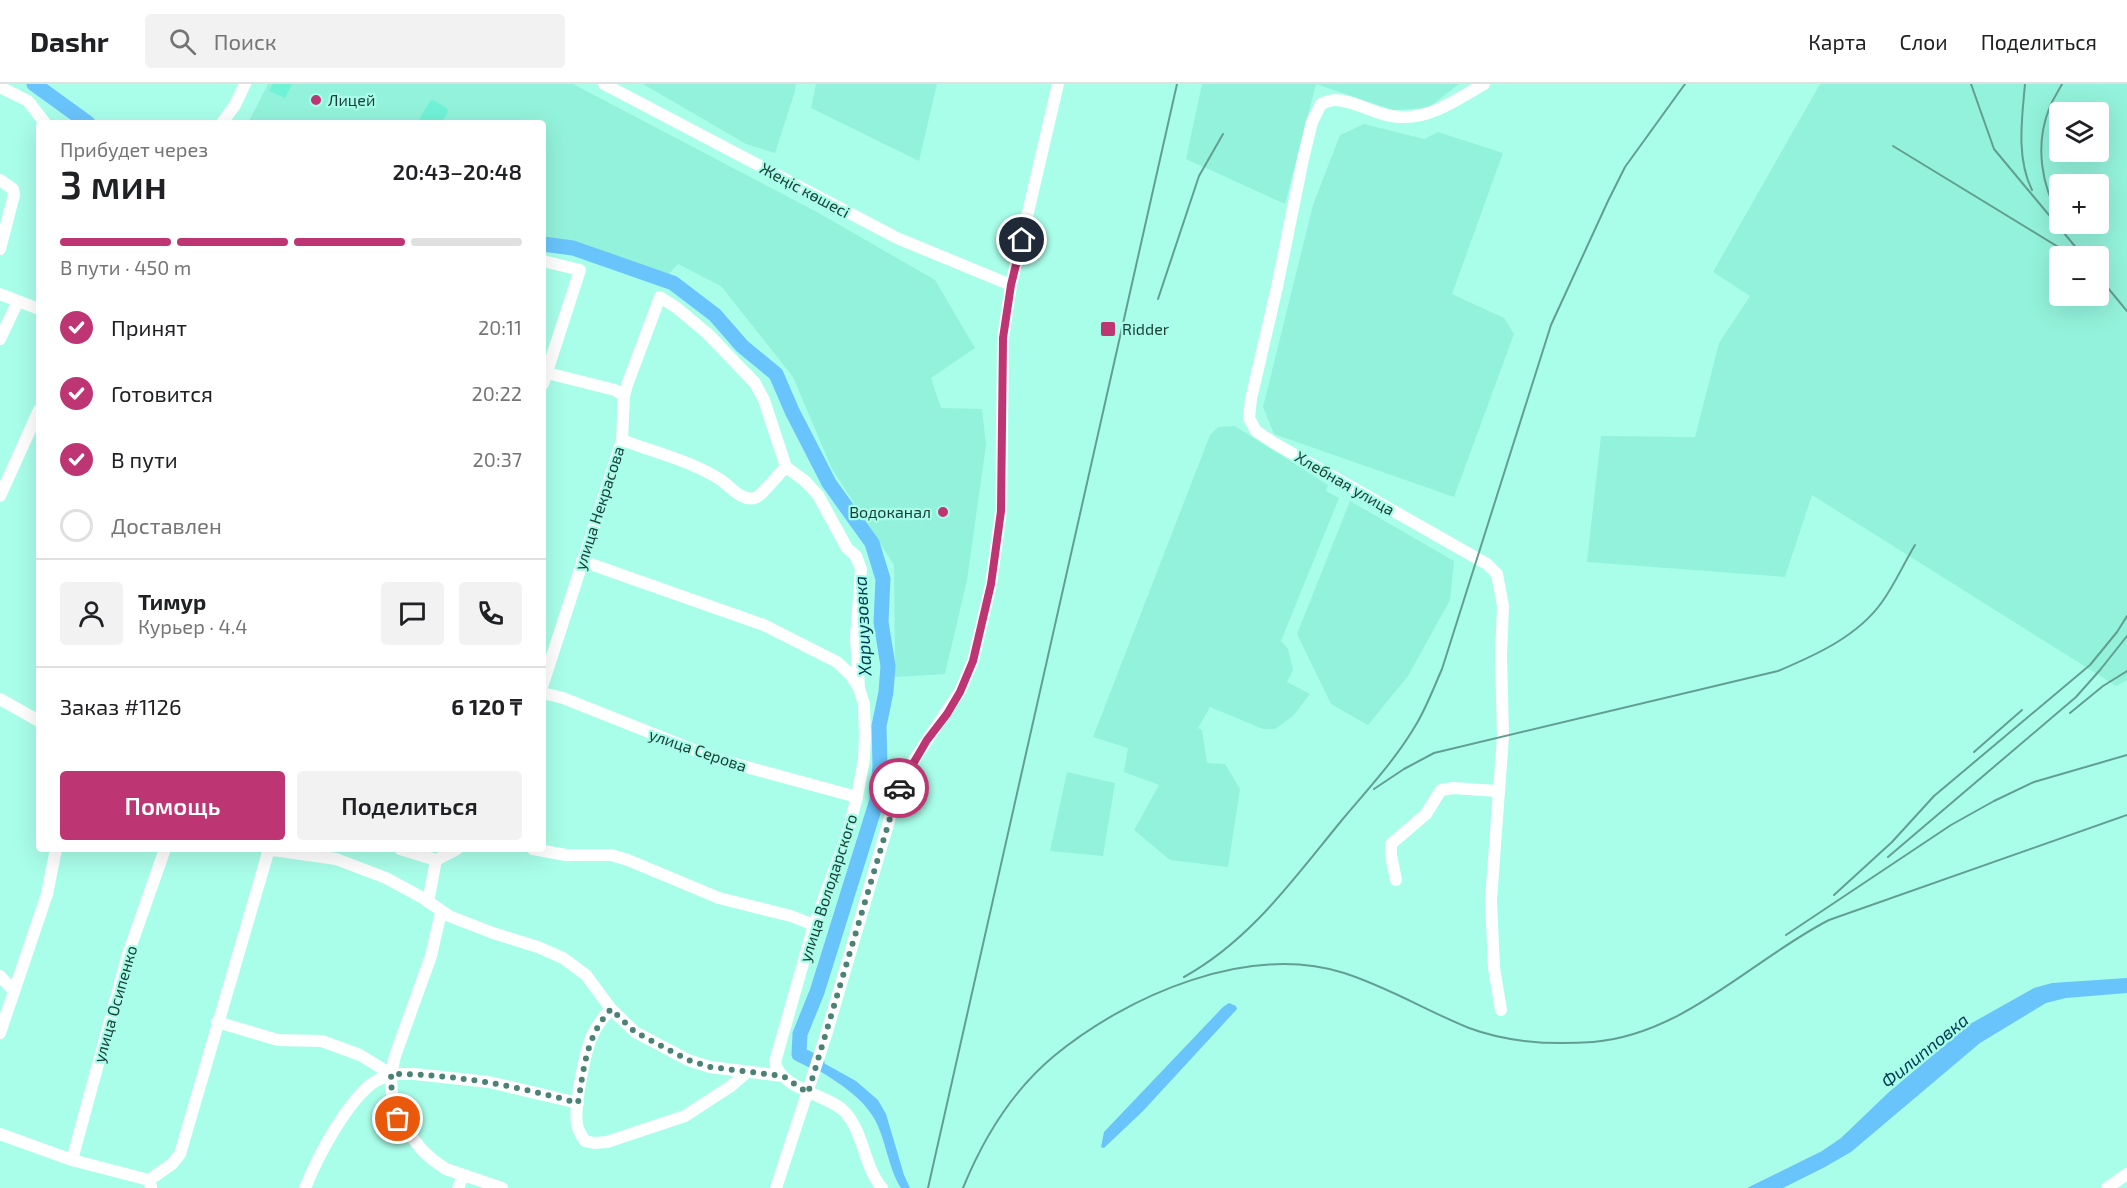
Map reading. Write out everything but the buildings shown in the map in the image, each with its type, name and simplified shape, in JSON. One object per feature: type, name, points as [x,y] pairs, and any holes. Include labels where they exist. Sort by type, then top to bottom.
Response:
[{"type":"street","points":[[224,120],[235,105],[245,84]]},
{"type":"street","name":"Жеңіс көшесі","points":[[604,84],[897,238],[1011,285]]},
{"type":"street","points":[[776,1188],[813,1078],[898,790],[927,740],[960,692],[973,661],[991,584],[1001,511],[1003,338],[1011,285],[1058,84]]},
{"type":"street","name":"Хлебная улица","points":[[1484,84],[1430,113],[1403,117],[1377,114],[1333,99],[1321,104],[1312,122],[1296,190],[1277,287],[1255,374],[1249,418],[1256,431],[1274,443],[1487,564],[1497,574],[1503,606],[1501,655],[1503,736],[1497,790],[1491,900],[1494,968],[1501,1011]]},
{"type":"street","points":[[0,87],[28,101],[43,120]]},
{"type":"street","points":[[0,180],[13,189],[14,195],[0,249]]},
{"type":"street","points":[[546,262],[580,270],[546,370]]},
{"type":"street","points":[[0,294],[36,308]]},
{"type":"street","name":"улица Некрасова","points":[[546,675],[622,440],[624,396],[660,297],[708,334],[755,383],[764,400],[786,466]]},
{"type":"street","points":[[0,339],[18,301]]},
{"type":"street","points":[[546,376],[615,390],[624,396]]},
{"type":"street","points":[[0,496],[36,417]]},
{"type":"street","points":[[622,440],[693,466],[721,479],[741,495],[750,498],[757,497],[786,466],[805,481],[818,495],[847,548],[856,555],[861,569],[856,638],[859,688]]},
{"type":"street","name":"улица Володарского","points":[[582,561],[764,625],[837,662],[851,675],[859,688],[864,704],[865,735],[864,759],[857,797],[847,836],[814,925],[775,1062],[776,1068],[783,1076]]},
{"type":"street","name":"улица Серова","points":[[546,694],[563,698],[717,759],[857,797]]},
{"type":"street","points":[[0,699],[36,719]]},
{"type":"street","points":[[1396,880],[1391,844],[1426,814],[1441,790],[1453,788],[1497,790]]},
{"type":"street","points":[[546,851],[566,855],[611,855],[719,898],[814,925]]},
{"type":"street","points":[[0,1033],[47,894],[55,852]]},
{"type":"street","name":"улица Осипенко","points":[[72,1160],[128,954],[164,852]]},
{"type":"street","points":[[0,1134],[72,1160],[151,1184],[172,1164],[180,1154],[267,852]]},
{"type":"street","points":[[288,852],[336,859],[386,878],[441,912],[563,958],[586,975],[611,1009],[635,1032],[688,1060],[710,1067],[783,1076],[808,1093],[845,1112],[882,1188]]},
{"type":"street","points":[[413,852],[430,856],[445,852]]},
{"type":"street","points":[[428,902],[430,856]]},
{"type":"street","points":[[441,912],[431,956],[395,1056],[391,1074],[392,1099],[398,1119],[422,1150],[433,1160],[446,1169],[463,1176],[502,1188]]},
{"type":"street","points":[[0,976],[14,991]]},
{"type":"street","points":[[611,1009],[600,1020],[591,1037],[578,1103],[577,1122],[579,1132],[585,1141],[607,1142],[685,1116],[731,1086],[746,1073]]},
{"type":"street","points":[[217,1022],[278,1040],[322,1041],[360,1055],[391,1074]]},
{"type":"street","points":[[305,1188],[318,1160],[351,1105],[373,1083],[391,1074],[414,1074],[489,1082],[578,1103]]},
{"type":"street","points":[[2107,1188],[2127,1174]]},
{"type":"street","points":[[458,1188],[463,1176]]},
{"type":"shaded area","points":[[268,84],[573,84],[817,212],[935,280],[975,348],[931,378],[941,408],[982,409],[986,445],[967,580],[945,674],[895,677],[894,565],[832,469],[793,377],[721,286],[678,264],[669,274],[578,242],[546,238],[546,120],[250,120]]},
{"type":"shaded area","points":[[273,84],[292,84],[285,98],[269,91]]},
{"type":"shaded area","points":[[643,84],[796,84],[775,153],[746,144]]},
{"type":"shaded area","points":[[816,84],[937,84],[919,161],[811,108]]},
{"type":"shaded area","points":[[1202,84],[1316,84],[1285,204],[1186,159]]},
{"type":"shaded area","points":[[1316,84],[1459,84],[1428,108],[1393,110]]},
{"type":"shaded area","points":[[1820,84],[2127,84],[2127,680],[2116,686],[1812,495],[1785,577],[1587,562],[1601,436],[1695,437],[1719,343],[1750,296],[1713,272]]},
{"type":"shaded area","points":[[433,100],[447,108],[448,112],[443,120],[419,120],[430,101]]},
{"type":"shaded area","points":[[1364,124],[1424,139],[1438,132],[1503,153],[1452,294],[1504,318],[1514,334],[1454,497],[1274,434],[1263,407],[1313,205],[1340,135]]},
{"type":"shaded area","points":[[1235,426],[1328,485],[1326,491],[1339,498],[1281,641],[1288,649],[1293,670],[1287,682],[1310,694],[1293,716],[1275,729],[1263,729],[1210,707],[1198,728],[1202,730],[1207,763],[1225,764],[1240,789],[1228,867],[1170,860],[1134,830],[1159,785],[1124,772],[1128,748],[1093,737],[1210,435],[1218,427]]},
{"type":"shaded area","points":[[1350,501],[1454,561],[1450,600],[1408,676],[1368,725],[1331,704],[1297,634]]},
{"type":"shaded area","points":[[1067,772],[1115,783],[1103,856],[1050,851]]},
{"type":"water","points":[[2127,978],[2127,993],[2066,998],[2046,1003],[1980,1043],[1851,1152],[1825,1167],[1783,1188],[1747,1188],[1822,1151],[1841,1138],[1889,1092],[1970,1024],[2034,988],[2052,983]]},
{"type":"water","points":[[1229,1003],[1237,1009],[1143,1111],[1104,1148],[1101,1147],[1104,1132]]},
{"type":"water","points":[[802,1051],[856,1081],[878,1100],[886,1114],[910,1188],[901,1188],[896,1179],[877,1123],[865,1106],[838,1083],[799,1058]]},
{"type":"waterway","name":"Хариузовка","points":[[34,84],[84,120]]},
{"type":"waterway","name":"Хариузовка","points":[[546,244],[573,248],[673,283],[715,315],[742,346],[776,374],[829,483],[872,543],[883,579],[881,622],[888,666],[886,692],[879,726],[880,766],[877,800],[817,992],[800,1034],[799,1054],[817,1063]]},
{"type":"railway","points":[[928,1188],[1177,84]]},
{"type":"railway","points":[[1184,977],[1230,945],[1271,906],[1382,773],[1417,723],[1442,669],[1551,325],[1625,167],[1685,84]]},
{"type":"railway","points":[[1971,84],[1994,149],[2075,246]]},
{"type":"railway","points":[[2025,84],[2022,151],[2027,178],[2032,190]]},
{"type":"railway","points":[[2049,195],[2042,165],[2042,137],[2050,106],[2062,84]]},
{"type":"railway","points":[[1158,299],[1199,176],[1223,134]]},
{"type":"railway","points":[[1893,146],[2057,246]]},
{"type":"railway","points":[[2109,289],[2127,311]]},
{"type":"railway","points":[[1374,789],[1434,753],[1778,671],[1792,665],[1849,635],[1861,625],[1882,602],[1915,545]]},
{"type":"railway","points":[[1834,895],[1892,842],[1934,796],[2090,665],[2127,616]]},
{"type":"railway","points":[[1888,857],[2076,697],[2127,636]]},
{"type":"railway","points":[[2070,713],[2103,686],[2127,671]]},
{"type":"railway","points":[[1974,752],[2022,710]]},
{"type":"railway","points":[[1786,935],[1951,825],[1994,801],[2034,782],[2127,755]]},
{"type":"railway","points":[[963,1188],[980,1151],[1001,1116],[1039,1069],[1084,1034],[1117,1013],[1191,980],[1230,970],[1269,965],[1307,965],[1360,979],[1484,1033],[1530,1042],[1593,1042],[1626,1036],[1658,1025],[1688,1010],[1800,936],[1829,920],[2127,815]]},
{"type":"way so far","points":[[398,1119],[392,1099],[391,1074],[414,1074],[489,1082],[578,1103],[591,1037],[600,1020],[611,1009],[635,1032],[688,1060],[710,1067],[783,1076],[808,1093],[899,788]]},
{"type":"place","name":"Лицей","points":[[316,100]]},
{"type":"place","name":"Ridder","points":[[1108,329]]},
{"type":"place","name":"Водоканал","points":[[943,512]]},
{"type":"route","points":[[899,788],[927,740],[960,692],[973,661],[991,584],[1001,511],[1003,338],[1011,285],[1022,240]]},
{"type":"water label","name":"Филипповка","points":[[1925,1051]]}]
